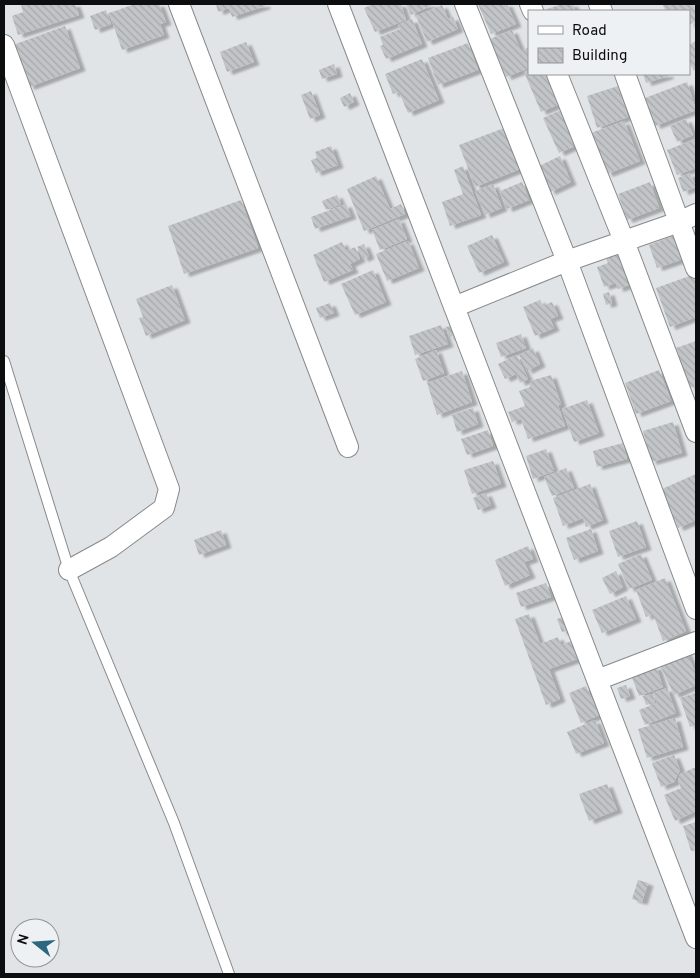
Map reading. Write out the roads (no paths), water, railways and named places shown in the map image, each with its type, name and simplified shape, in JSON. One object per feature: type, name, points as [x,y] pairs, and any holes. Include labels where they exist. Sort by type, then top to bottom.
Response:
[{"type":"street","points":[[179,4],[348,447]]},
{"type":"street","points":[[338,4],[696,938]]},
{"type":"street","points":[[465,4],[567,261],[696,609]]},
{"type":"street","points":[[4,45],[170,489],[164,508],[111,547],[69,570]]},
{"type":"street","points":[[557,75],[624,241],[696,432]]},
{"type":"street","points":[[625,75],[688,218],[696,268]]},
{"type":"street","points":[[454,307],[567,261],[688,218]]},
{"type":"street","points":[[596,680],[696,642]]},
{"type":"lane","points":[[4,361],[69,570],[174,823],[229,974]]}]
